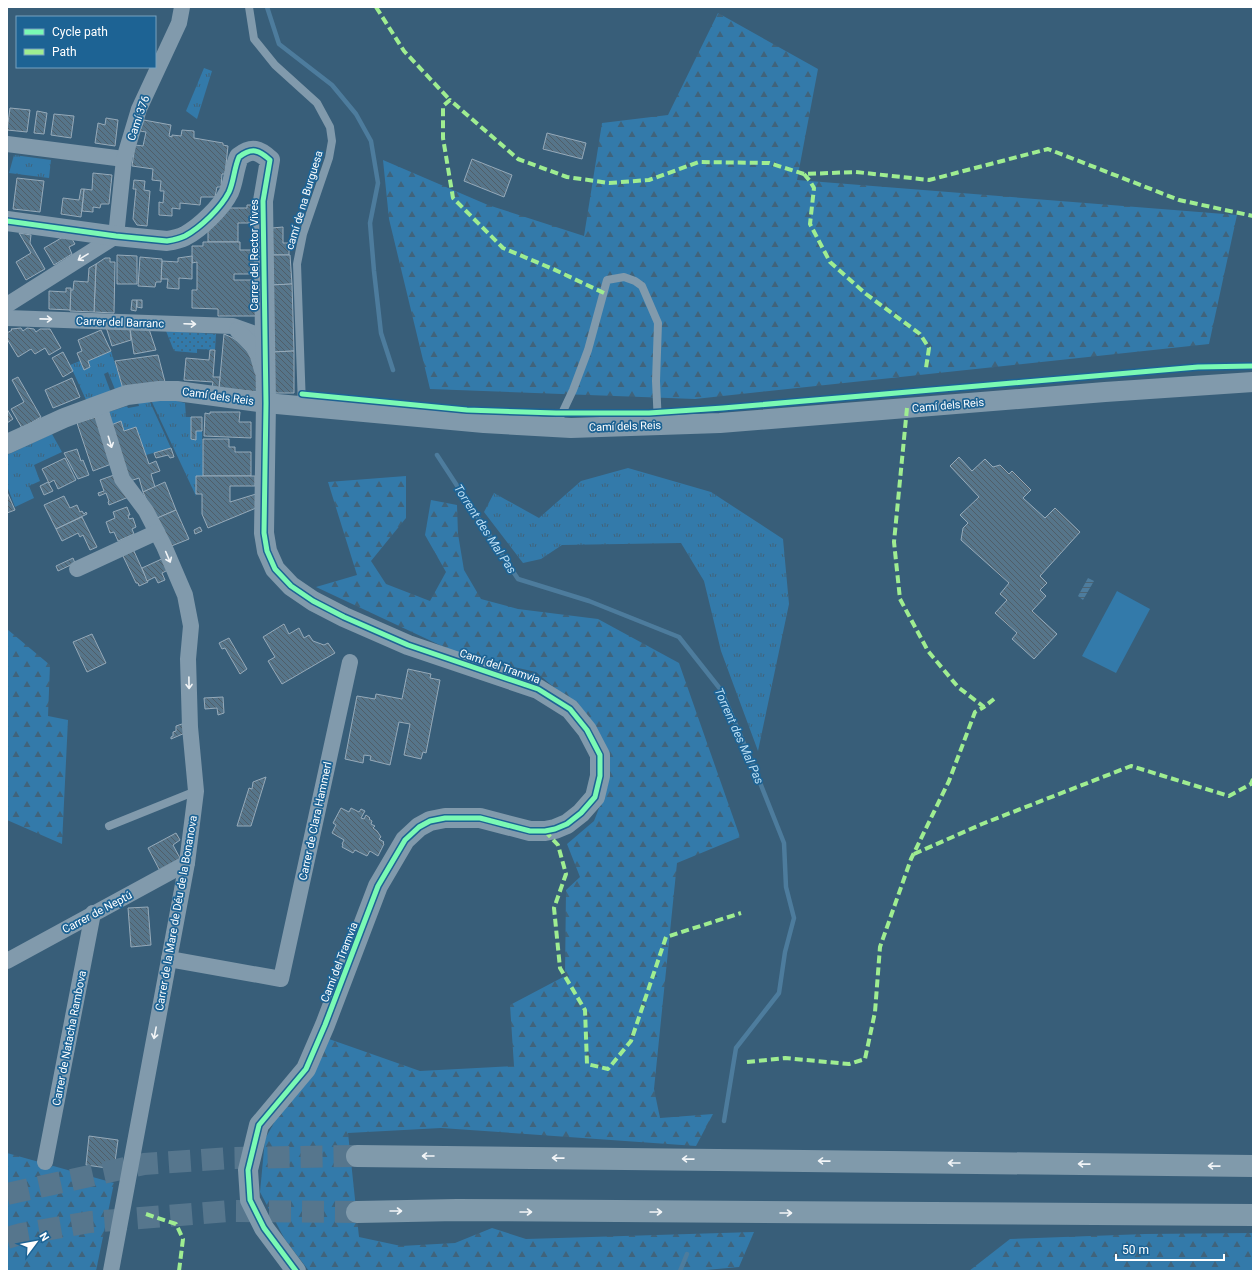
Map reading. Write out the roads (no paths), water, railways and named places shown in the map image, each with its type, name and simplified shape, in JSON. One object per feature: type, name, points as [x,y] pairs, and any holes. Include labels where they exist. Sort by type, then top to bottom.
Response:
[{"type":"highway","points":[[357,1156],[1253,1166]]},
{"type":"highway","points":[[357,1212],[457,1210],[1253,1216]]},
{"type":"street","name":"Camí 376","points":[[116,236],[124,159],[139,110],[179,23],[182,7]]},
{"type":"street","points":[[7,144],[124,159]]},
{"type":"street","name":"Carrer del Rector Vives","points":[[7,221],[116,236],[167,241],[184,237],[204,222],[225,199],[232,184],[239,157],[247,152],[256,151],[262,153],[270,160],[263,201],[266,403]]},
{"type":"street","points":[[7,305],[116,236]]},
{"type":"street","name":"Carrer del Barranc","points":[[7,318],[232,326],[264,337]]},
{"type":"street","points":[[232,326],[253,346],[258,356],[265,382]]},
{"type":"street","name":"Camí dels Reis","points":[[7,444],[64,418],[126,396],[141,393],[177,391],[266,403],[484,423],[556,427],[720,423],[1105,392],[1253,382]]},
{"type":"street","name":"Camí del Tramvia","points":[[266,403],[264,483],[266,551],[275,569],[290,586],[313,601],[344,617],[408,645],[538,689],[570,709],[587,730],[600,755],[600,776],[595,797],[581,813],[567,824],[545,831],[530,831],[480,818],[445,818],[430,821],[419,827],[405,840],[378,886],[325,1026],[306,1069],[259,1125],[248,1170],[250,1200],[264,1228],[296,1271]]},
{"type":"street","name":"Carrer de la Mare de Déu de la Bonanova","points":[[99,405],[122,478],[146,511],[157,532],[184,595],[191,626],[188,659],[190,727],[196,791],[187,863],[111,1271]]},
{"type":"street","points":[[77,569],[157,532]]},
{"type":"street","name":"Carrer de Clara Hammerl","points":[[169,959],[281,979],[350,662]]},
{"type":"street","name":"Carrer de Neptú","points":[[7,961],[187,863]]},
{"type":"street","name":"Carrer de Natacha Rambova","points":[[45,1162],[93,913]]},
{"type":"lane","name":"camí de na Burguesa","points":[[249,7],[254,39],[275,65],[317,102],[330,127],[332,141],[321,186],[303,234],[297,264],[302,406]]},
{"type":"lane","points":[[556,427],[573,390],[588,350],[607,280],[624,277],[635,281],[642,286],[658,323],[656,381],[658,425]]},
{"type":"lane","points":[[109,826],[196,791]]},
{"type":"waterway","name":"Torrent des Mal Pas","points":[[267,7],[279,44],[332,85],[356,114],[371,141],[378,183],[370,223],[374,271],[381,333],[393,370]]},
{"type":"waterway","name":"Torrent des Mal Pas","points":[[437,455],[518,579],[589,601],[679,637],[721,690],[784,843],[786,887],[794,918],[785,952],[779,993],[736,1048],[724,1121]]},
{"type":"waterway","name":"Torrent des Mal Pas","points":[[680,1271],[687,1254]]},
{"type":"tunnel","points":[[7,1194],[144,1164],[231,1158],[357,1156]]},
{"type":"tunnel","points":[[7,1238],[21,1234],[90,1222],[230,1211],[357,1212]]}]
